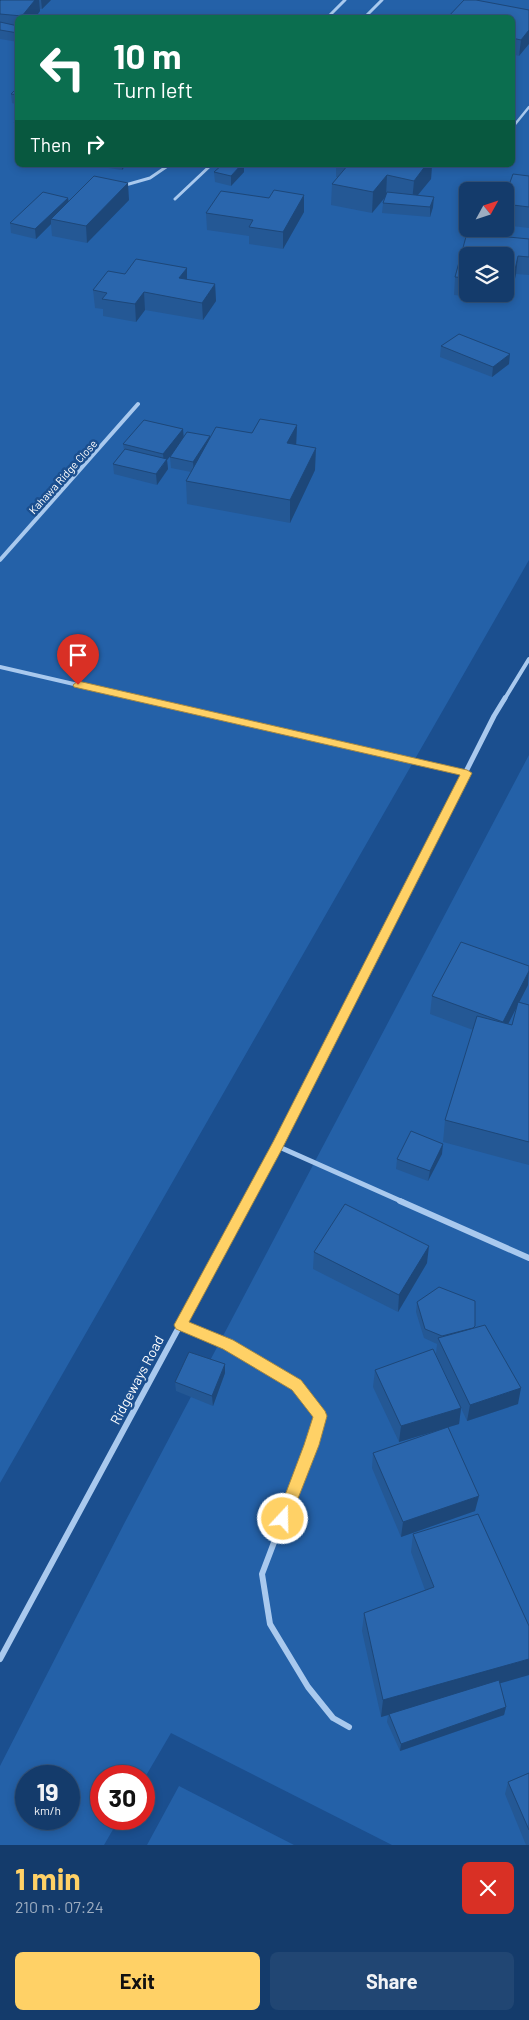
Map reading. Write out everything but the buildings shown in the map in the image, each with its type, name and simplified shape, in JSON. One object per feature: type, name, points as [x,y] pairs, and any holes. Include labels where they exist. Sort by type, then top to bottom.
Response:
[{"type":"street","points":[[330,15],[345,0]]},
{"type":"street","points":[[367,15],[382,0]]},
{"type":"street","points":[[113,187],[144,181],[166,167]]},
{"type":"street","points":[[175,200],[209,167]]},
{"type":"street","name":"Kahawa Ridge Close","points":[[0,560],[138,404]]},
{"type":"street","name":"Ridgeways Road","points":[[0,1659],[277,1146],[467,773],[494,716],[529,659]]},
{"type":"street","points":[[0,667],[467,773]]},
{"type":"street","points":[[277,1146],[529,1258]]},
{"type":"street","points":[[181,1325],[228,1345],[296,1385],[320,1416],[312,1445],[262,1574],[270,1624],[308,1687],[333,1718],[350,1727]]},
{"type":"lane","points":[[515,124],[529,108]]},
{"type":"shaded area","points":[[0,0],[529,0],[529,560],[0,1483]]},
{"type":"shaded area","points":[[529,755],[529,1845],[392,1845],[171,1733],[152,1765],[90,1765],[90,1830],[113,1830],[104,1845],[0,1845],[0,1766],[125,1522]]},
{"type":"shaded area","points":[[179,1786],[294,1845],[147,1845]]},
{"type":"route","points":[[78,685],[467,773],[277,1146],[181,1325],[228,1345],[296,1385],[320,1416],[312,1445],[283,1519]]}]
